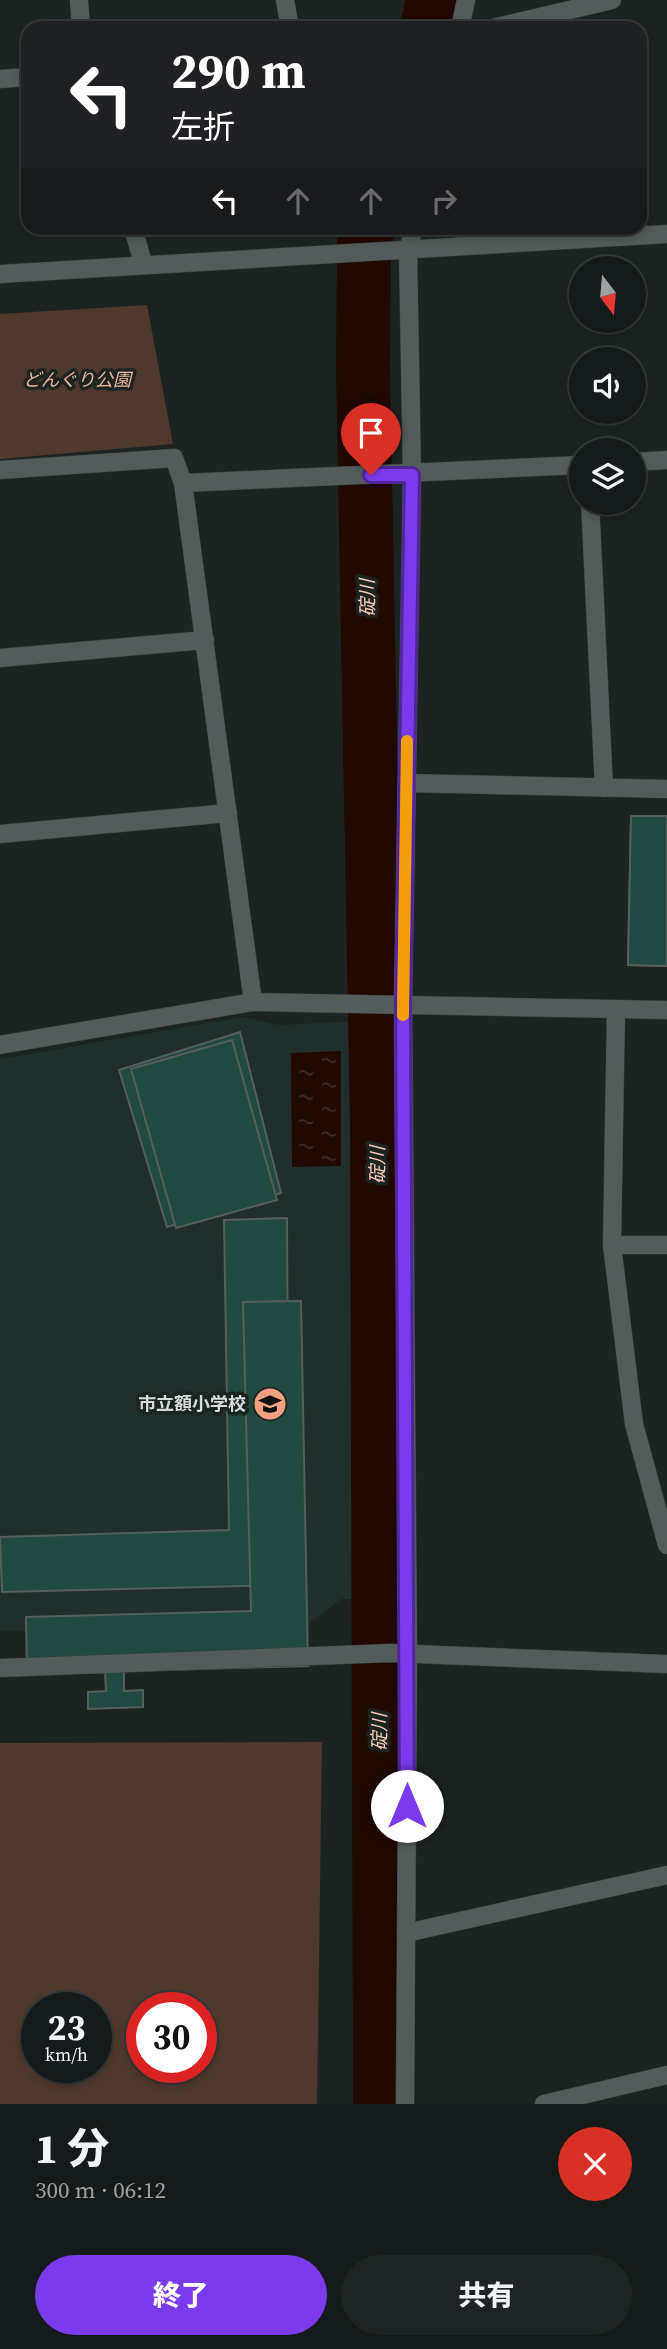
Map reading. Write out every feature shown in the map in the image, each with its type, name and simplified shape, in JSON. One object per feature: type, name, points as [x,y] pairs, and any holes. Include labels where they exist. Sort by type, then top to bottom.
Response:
[{"type":"street","points":[[79,0],[80,21]]},
{"type":"street","points":[[285,0],[289,21]]},
{"type":"street","points":[[462,21],[466,0]]},
{"type":"street","points":[[523,21],[612,0]]},
{"type":"street","points":[[0,79],[21,78]]},
{"type":"street","points":[[0,274],[143,263],[667,234]]},
{"type":"street","points":[[135,235],[143,263]]},
{"type":"street","points":[[405,2104],[406,1933],[399,1653],[403,1004],[412,475],[408,250],[412,235]]},
{"type":"street","points":[[0,470],[174,457],[183,483],[253,1002]]},
{"type":"street","points":[[646,461],[667,460]]},
{"type":"street","points":[[183,483],[412,475],[569,466]]},
{"type":"street","points":[[591,515],[604,788]]},
{"type":"street","points":[[0,659],[205,640]]},
{"type":"street","points":[[407,783],[667,789]]},
{"type":"street","points":[[0,834],[228,813]]},
{"type":"street","points":[[0,1045],[253,1002],[384,1002],[667,1010]]},
{"type":"street","points":[[616,1009],[612,1245],[634,1424],[667,1545]]},
{"type":"street","points":[[612,1245],[667,1245]]},
{"type":"street","points":[[0,1668],[399,1653],[667,1664]]},
{"type":"street","points":[[406,1933],[667,1875]]},
{"type":"street","points":[[544,2104],[667,2075]]},
{"type":"shaded area","points":[[242,1017],[279,1025],[359,1021],[364,1599],[341,1599],[303,1628],[0,1631],[0,1059]]},
{"type":"green space","name":"どんぐり公園","points":[[147,305],[173,444],[0,459],[0,314]]},
{"type":"green space","points":[[322,1742],[317,2104],[0,2104],[0,1743]]},
{"type":"water","points":[[341,1051],[341,1166],[292,1167],[291,1053]]},
{"type":"building","points":[[631,816],[667,816],[667,966],[628,965]]},
{"type":"building","points":[[631,816],[667,816],[667,966],[628,965]]},
{"type":"building","points":[[240,1032],[281,1193],[167,1227],[119,1070]]},
{"type":"building","points":[[232,1040],[277,1200],[176,1228],[131,1069]]},
{"type":"building","points":[[287,1218],[289,1585],[2,1592],[0,1537],[229,1530],[224,1220]]},
{"type":"building","points":[[301,1301],[308,1666],[124,1671],[124,1691],[143,1690],[143,1707],[88,1709],[88,1692],[106,1691],[105,1673],[27,1673],[26,1617],[251,1611],[243,1302]]},
{"type":"waterway","name":"碇川","points":[[428,21],[433,0]]},
{"type":"waterway","name":"碇川","points":[[366,235],[363,368],[377,1123],[380,2104]]},
{"type":"slow traffic","points":[[403,1015],[407,741]]},
{"type":"place","name":"市立額小学校","points":[[270,1404]]},
{"type":"route","points":[[371,475],[412,475],[403,1004],[407,1806]]}]
